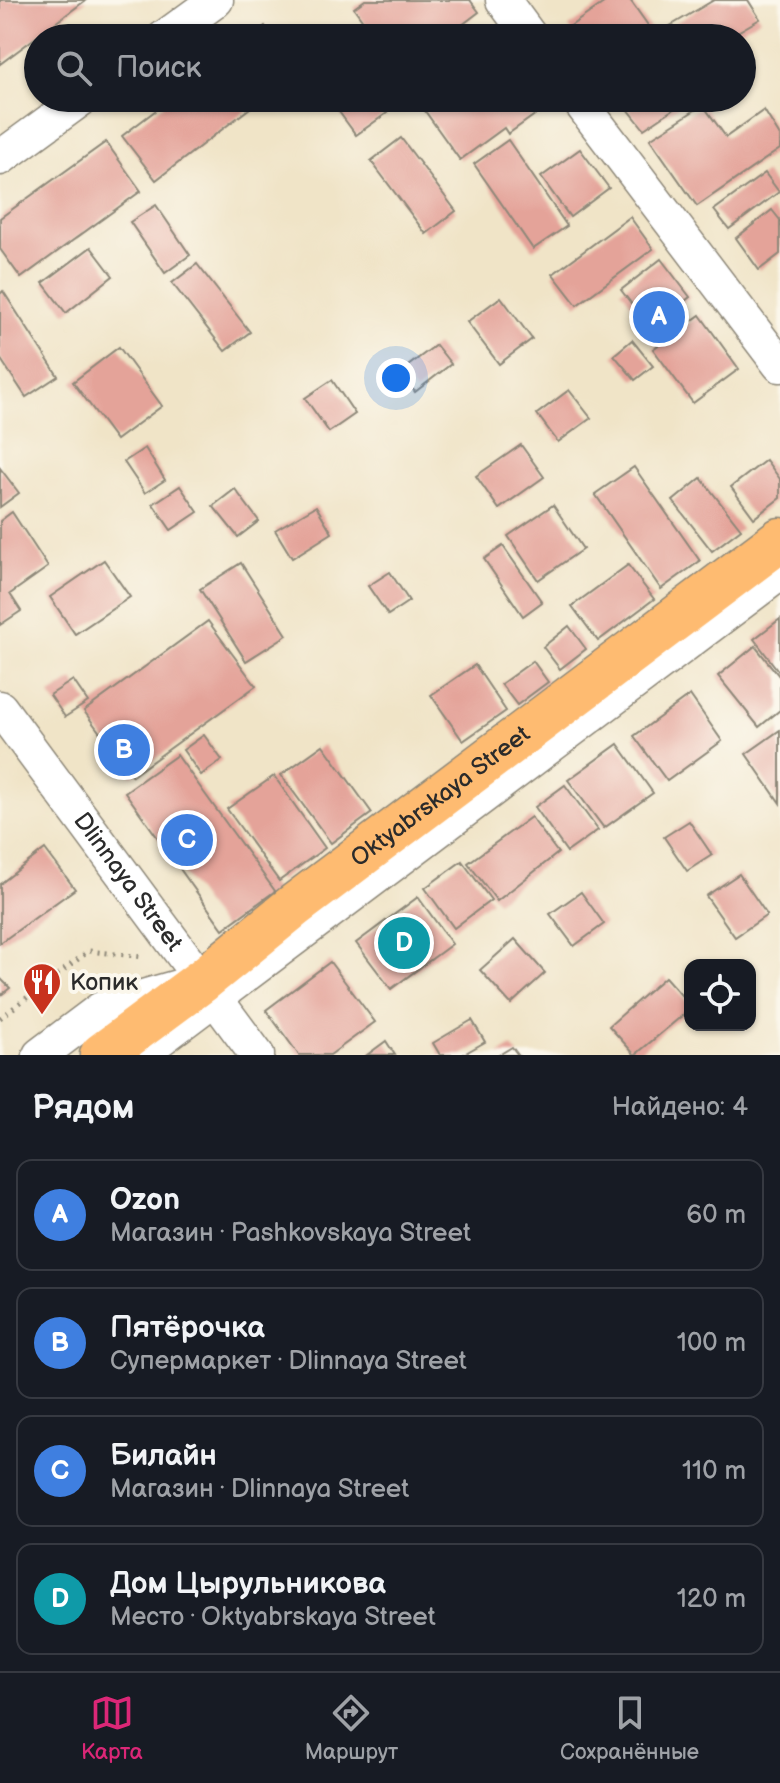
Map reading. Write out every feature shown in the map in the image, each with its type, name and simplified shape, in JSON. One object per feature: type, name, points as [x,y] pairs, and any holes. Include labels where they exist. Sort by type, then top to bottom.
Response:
[{"type":"main road","name":"Oktyabrskaya Street","points":[[102,1055],[210,989],[294,906],[780,540]]},
{"type":"street","points":[[183,24],[216,0]]},
{"type":"street","points":[[503,0],[521,24]]},
{"type":"street","points":[[0,158],[63,112]]},
{"type":"street","points":[[588,112],[780,365]]},
{"type":"street","name":"Oktyabrskaya Street","points":[[139,1055],[210,989],[780,573]]},
{"type":"street","name":"Dlinnaya Street","points":[[0,708],[257,1055]]},
{"type":"street","points":[[40,1055],[101,1009],[210,989]]},
{"type":"building","points":[[0,0],[86,0],[54,24],[24,24],[24,46],[0,64]]},
{"type":"building","points":[[365,0],[470,0],[479,12],[463,24],[365,24],[354,8]]},
{"type":"building","points":[[608,0],[630,0],[647,24],[573,24]]},
{"type":"building","points":[[714,0],[748,0],[760,19],[751,24],[673,24]]},
{"type":"building","points":[[764,110],[780,136],[780,149],[697,206],[650,139],[692,112],[708,112],[726,137]]},
{"type":"building","points":[[154,112],[245,112],[156,180],[122,136]]},
{"type":"building","points":[[339,112],[386,112],[387,113],[356,135]]},
{"type":"building","points":[[426,112],[539,112],[508,134],[504,128],[460,160]]},
{"type":"building","points":[[630,112],[669,112],[644,129]]},
{"type":"building","points":[[401,138],[456,211],[426,234],[371,161]]},
{"type":"building","points":[[508,140],[567,226],[533,249],[474,164]]},
{"type":"building","points":[[106,142],[141,191],[21,278],[0,249],[0,218]]},
{"type":"building","points":[[580,149],[609,188],[570,217],[541,177]]},
{"type":"building","points":[[765,173],[779,192],[729,229],[714,210]]},
{"type":"building","points":[[156,205],[190,255],[165,273],[130,222]]},
{"type":"building","points":[[772,210],[780,220],[780,254],[759,270],[736,238]]},
{"type":"building","points":[[630,217],[653,249],[577,305],[553,274]]},
{"type":"building","points":[[91,247],[113,276],[66,313],[43,283]]},
{"type":"building","points":[[661,259],[690,297],[650,328],[621,290]]},
{"type":"building","points":[[197,264],[250,332],[225,351],[172,283]]},
{"type":"building","points":[[3,291],[58,376],[26,397],[0,358],[0,294]]},
{"type":"building","points":[[501,297],[532,339],[499,364],[467,322]]},
{"type":"building","points":[[700,315],[739,369],[693,403],[653,349]]},
{"type":"building","points":[[632,340],[653,366],[635,380],[614,355]]},
{"type":"building","points":[[436,345],[451,364],[415,392],[400,372]]},
{"type":"building","points":[[119,347],[162,406],[116,440],[73,382]]},
{"type":"building","points":[[332,380],[355,414],[329,432],[305,398]]},
{"type":"building","points":[[569,390],[591,418],[558,442],[537,414]]},
{"type":"building","points":[[521,445],[544,477],[499,509],[476,476]]},
{"type":"building","points":[[145,448],[165,480],[145,493],[124,462]]},
{"type":"building","points":[[766,460],[780,479],[780,498],[754,518],[731,487]]},
{"type":"building","points":[[634,467],[700,561],[661,589],[595,494]]},
{"type":"building","points":[[0,468],[19,493],[0,507]]},
{"type":"building","points":[[701,478],[741,529],[712,551],[673,501]]},
{"type":"building","points":[[180,486],[198,512],[171,530],[153,504]]},
{"type":"building","points":[[235,489],[259,521],[238,537],[213,506]]},
{"type":"building","points":[[553,505],[583,549],[538,580],[508,536]]},
{"type":"building","points":[[316,506],[332,533],[292,558],[275,530]]},
{"type":"building","points":[[12,512],[48,567],[10,594],[21,611],[0,625],[0,521]]},
{"type":"building","points":[[503,546],[542,602],[523,616],[484,559]]},
{"type":"building","points":[[104,560],[130,597],[75,634],[50,597]]},
{"type":"building","points":[[241,563],[287,635],[246,661],[200,589]]},
{"type":"building","points":[[628,565],[654,599],[598,641],[572,606]]},
{"type":"building","points":[[390,572],[409,601],[388,615],[368,586]]},
{"type":"building","points":[[780,619],[780,673],[754,639]]},
{"type":"building","points":[[208,621],[256,686],[132,776],[84,711]]},
{"type":"building","points":[[569,626],[586,649],[560,669],[543,647]]},
{"type":"building","points":[[755,646],[780,677],[780,710],[759,727],[718,676]]},
{"type":"building","points":[[533,661],[548,682],[517,705],[501,684]]},
{"type":"building","points":[[475,665],[506,711],[463,741],[431,695]]},
{"type":"building","points":[[73,680],[88,702],[65,717],[50,695]]},
{"type":"building","points":[[690,695],[722,741],[667,781],[634,736]]},
{"type":"building","points":[[780,730],[780,803],[746,754]]},
{"type":"building","points":[[204,735],[222,760],[201,775],[183,750]]},
{"type":"building","points":[[618,744],[653,793],[604,828],[568,780]]},
{"type":"building","points":[[323,745],[372,813],[331,843],[281,775]]},
{"type":"building","points":[[177,755],[275,891],[223,929],[125,792]]},
{"type":"building","points":[[274,776],[325,848],[279,881],[227,809]]},
{"type":"building","points":[[565,785],[598,830],[567,852],[535,807]]},
{"type":"building","points":[[531,817],[558,853],[497,901],[468,863]]},
{"type":"building","points":[[689,821],[712,855],[687,871],[664,837]]},
{"type":"building","points":[[45,849],[75,889],[0,943],[0,884]]},
{"type":"building","points":[[462,861],[491,900],[454,928],[425,888]]},
{"type":"building","points":[[739,874],[767,915],[735,937],[706,896]]},
{"type":"building","points":[[581,892],[604,924],[574,946],[550,914]]},
{"type":"building","points":[[418,897],[452,944],[391,989],[356,943]]},
{"type":"building","points":[[515,939],[545,973],[511,1004],[480,970]]},
{"type":"building","points":[[330,962],[375,1022],[330,1055],[299,1055],[266,1010]]},
{"type":"building","points":[[665,977],[684,998],[684,1014],[635,1055],[609,1026]]},
{"type":"building","points":[[0,978],[10,988],[0,996]]},
{"type":"building","points":[[472,1020],[485,1042],[462,1055],[440,1055],[433,1043]]},
{"type":"building","points":[[386,1041],[395,1055],[367,1055]]},
{"type":"building","points":[[512,1047],[518,1055],[499,1055]]},
{"type":"place","name":"Ozon","points":[[659,317]]},
{"type":"place","name":"Пятёрочка","points":[[124,750]]},
{"type":"place","name":"Билайн","points":[[187,840]]},
{"type":"place","name":"Дом Цырульникова","points":[[404,943]]},
{"type":"place","name":"Копик","points":[[42,1016]]}]
